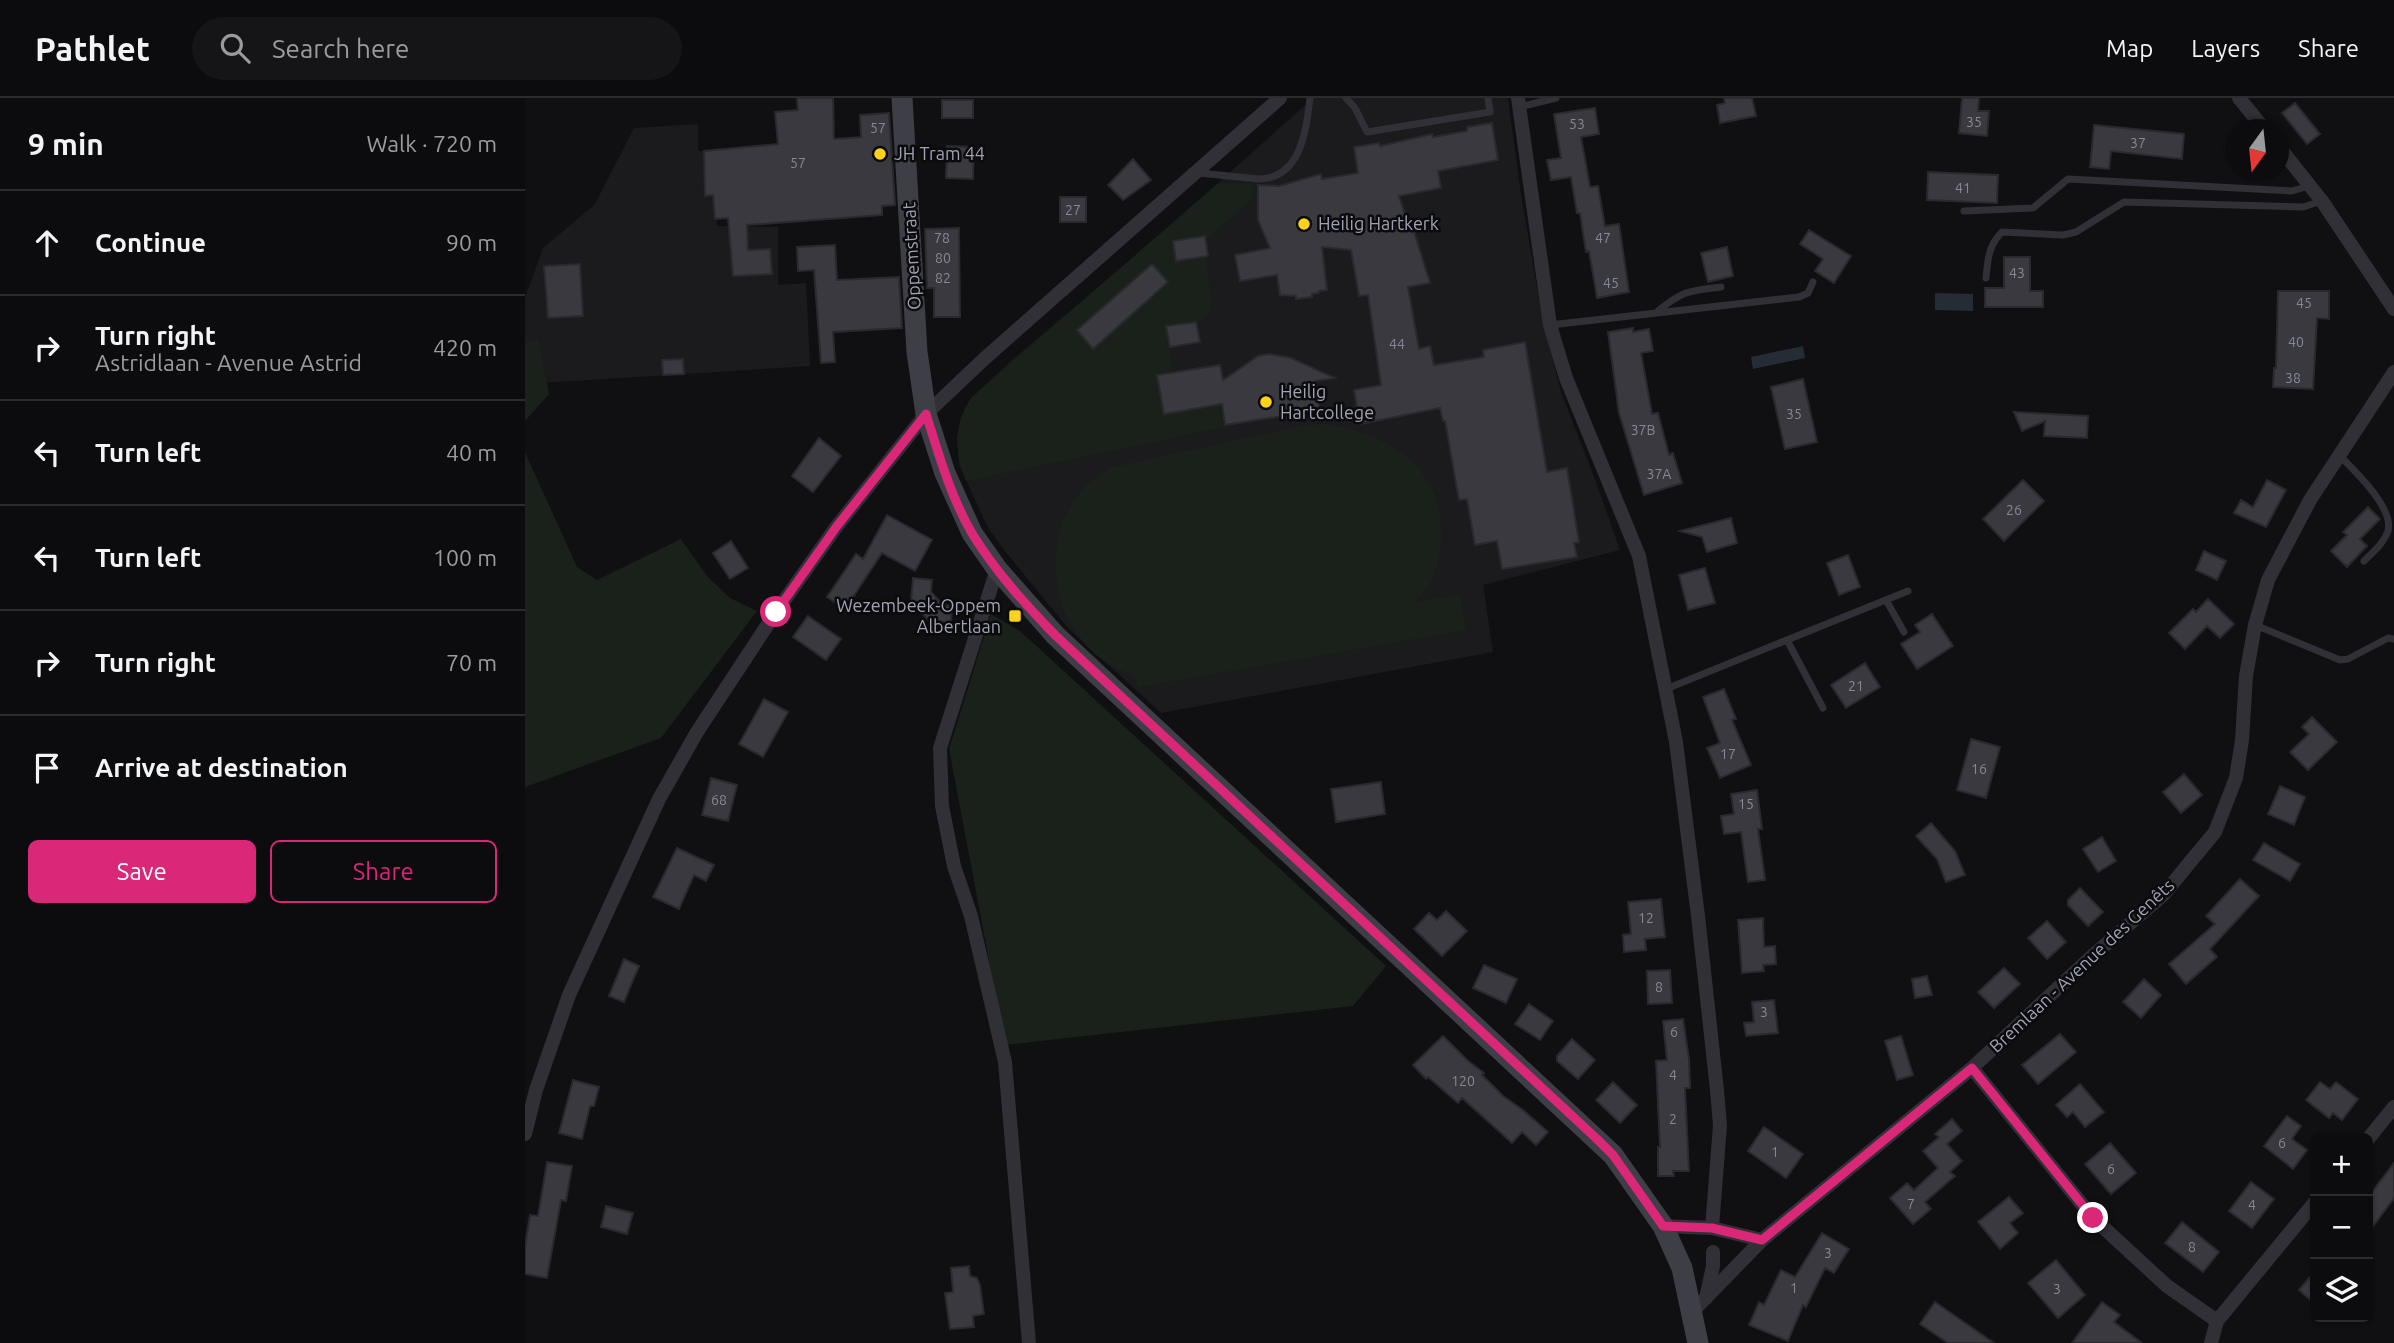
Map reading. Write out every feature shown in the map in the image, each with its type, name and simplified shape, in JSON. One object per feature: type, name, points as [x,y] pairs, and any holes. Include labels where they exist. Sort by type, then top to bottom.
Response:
[{"type":"street","name":"Oppemstraat","points":[[902,98],[918,352],[926,414],[945,473],[972,533],[1025,604],[1055,635],[1613,1155],[1663,1226],[1682,1268],[1698,1343]]},
{"type":"street","points":[[525,1134],[536,1090],[569,995],[659,799],[697,732],[780,606],[837,526],[926,414],[984,359],[1280,98]]},
{"type":"street","points":[[2239,98],[2256,119]]},
{"type":"street","points":[[1518,102],[1550,325],[1570,389],[1639,556],[1676,742],[1720,1125],[1712,1228]]},
{"type":"street","points":[[2289,160],[2322,201],[2394,309]]},
{"type":"street","name":"Bremlaan - Avenue des Genêts","points":[[1692,1313],[1762,1240],[1972,1068],[2090,958],[2164,895],[2215,832],[2236,778],[2242,740],[2246,676],[2255,625],[2268,580],[2310,500],[2394,372]]},
{"type":"street","points":[[997,569],[940,748],[940,770],[942,806],[954,866],[971,916],[1005,1062],[1029,1343]]},
{"type":"street","points":[[1972,1068],[2093,1218],[2167,1286],[2217,1321]]},
{"type":"street","points":[[2373,1133],[2394,1107]]},
{"type":"street","points":[[2211,1343],[2217,1321],[2310,1208]]},
{"type":"street","points":[[1663,1226],[1712,1228],[1762,1240]]},
{"type":"street","points":[[1706,1298],[1713,1252]]},
{"type":"lane","points":[[1195,172],[1259,179],[1278,175],[1286,170],[1299,151],[1307,124],[1310,98]]},
{"type":"lane","points":[[1346,98],[1355,108],[1367,132],[1490,112],[1488,98]]},
{"type":"lane","points":[[1518,102],[1556,98]]},
{"type":"lane","points":[[1964,211],[2033,208],[2068,179],[2292,191],[2310,186]]},
{"type":"lane","points":[[1986,278],[1988,251],[2002,232],[2063,235],[2076,232],[2124,202],[2304,207],[2322,201]]},
{"type":"lane","points":[[1550,325],[1799,297],[1808,293],[1814,282]]},
{"type":"lane","points":[[1658,312],[1675,297],[1687,291],[1721,287]]},
{"type":"lane","points":[[2339,455],[2362,477],[2389,516],[2389,530],[2381,544],[2364,561]]},
{"type":"lane","points":[[1665,690],[1908,591]]},
{"type":"lane","points":[[1886,600],[1904,632]]},
{"type":"lane","points":[[2255,625],[2340,660],[2348,659],[2388,638],[2394,639]]},
{"type":"lane","points":[[1787,640],[1823,708]]},
{"type":"shaded area","name":"Heilig Hartcollege","points":[[1313,98],[1508,98],[1521,195],[1543,321],[1561,392],[1620,550],[1483,585],[1493,652],[1161,713],[1068,628],[987,526],[959,464],[957,437],[961,418],[971,398],[1011,361],[1177,220]]},
{"type":"shaded area","points":[[698,124],[698,151],[704,151],[705,188],[712,188],[717,226],[778,227],[778,285],[806,283],[810,366],[525,384],[525,298],[543,248],[595,204],[634,128]]},
{"type":"shaded area","points":[[1253,183],[1252,199],[1204,241],[1211,300],[1210,314],[1196,323],[1166,328],[1173,373],[1219,402],[1224,427],[966,481],[958,439],[961,418],[971,398],[1217,184]]},
{"type":"shaded area","points":[[1935,293],[1973,294],[1973,311],[1935,310]]},
{"type":"shaded area","points":[[538,339],[549,394],[525,421],[525,343]]},
{"type":"shaded area","points":[[1803,346],[1805,358],[1753,369],[1751,357]]},
{"type":"shaded area","points":[[1327,424],[1348,428],[1387,444],[1419,469],[1438,505],[1441,527],[1437,564],[1427,587],[1415,602],[1460,595],[1466,630],[1138,687],[1134,675],[1109,664],[1088,647],[1072,626],[1061,602],[1056,576],[1056,550],[1062,524],[1073,501],[1090,482],[1113,467],[1306,425]]},
{"type":"shaded area","points":[[525,452],[577,567],[597,580],[681,539],[707,576],[730,598],[757,611],[661,738],[525,787]]},
{"type":"shaded area","points":[[991,614],[1020,631],[1386,966],[1353,1006],[1005,1045],[949,749]]},
{"type":"building","points":[[797,98],[833,98],[834,139],[861,137],[860,115],[889,113],[895,205],[882,206],[882,215],[747,225],[748,250],[770,249],[772,274],[733,276],[728,218],[715,219],[713,195],[705,196],[704,151],[778,144],[775,112],[798,110]]},
{"type":"building","points":[[1724,98],[1752,98],[1756,116],[1720,123],[1717,105],[1725,103]]},
{"type":"building","points":[[1962,98],[1979,98],[1978,111],[1989,111],[1987,136],[1959,133]]},
{"type":"building","points":[[942,100],[973,100],[973,118],[942,118]]},
{"type":"building","points":[[2295,103],[2320,134],[2307,144],[2282,113]]},
{"type":"building","points":[[1595,108],[1599,134],[1581,137],[1590,187],[1598,186],[1605,226],[1619,224],[1629,292],[1597,298],[1571,177],[1551,180],[1547,160],[1561,158],[1554,114]]},
{"type":"building","points":[[1492,123],[1498,160],[1438,171],[1441,188],[1399,196],[1409,226],[1412,225],[1430,283],[1408,287],[1419,349],[1430,346],[1434,365],[1484,357],[1483,350],[1525,342],[1547,472],[1567,468],[1579,542],[1574,543],[1577,557],[1502,569],[1497,541],[1475,545],[1467,499],[1459,500],[1445,421],[1440,408],[1360,424],[1354,390],[1381,385],[1368,295],[1359,296],[1351,250],[1322,247],[1327,290],[1312,294],[1312,297],[1296,299],[1296,296],[1280,295],[1277,275],[1240,281],[1235,255],[1270,248],[1258,220],[1258,185],[1279,186],[1321,174],[1322,179],[1358,173],[1354,147],[1379,143],[1380,146],[1432,134],[1433,137]]},
{"type":"building","points":[[2094,125],[2184,134],[2182,159],[2111,151],[2109,169],[2090,167]]},
{"type":"building","points":[[947,146],[974,147],[973,179],[946,178]]},
{"type":"building","points":[[1133,159],[1151,180],[1123,200],[1108,185]]},
{"type":"building","points":[[1928,172],[1998,175],[1997,203],[1927,200]]},
{"type":"building","points":[[1060,197],[1086,197],[1086,222],[1060,222]]},
{"type":"building","points":[[959,228],[960,317],[934,317],[934,288],[927,288],[925,229]]},
{"type":"building","points":[[1809,230],[1851,256],[1834,283],[1815,271],[1823,259],[1800,244]]},
{"type":"building","points":[[1205,236],[1208,256],[1176,261],[1173,241]]},
{"type":"building","points":[[835,245],[837,280],[899,277],[902,328],[833,332],[835,362],[821,363],[814,270],[798,271],[797,247]]},
{"type":"building","points":[[1727,247],[1733,276],[1708,282],[1701,253]]},
{"type":"building","points":[[2004,257],[2030,257],[2030,291],[2043,291],[2043,307],[1985,307],[1985,288],[2004,288]]},
{"type":"building","points":[[580,264],[583,316],[548,318],[544,266]]},
{"type":"building","points":[[1152,264],[1168,282],[1093,349],[1077,330]]},
{"type":"building","points":[[2278,291],[2329,291],[2329,319],[2317,318],[2313,389],[2273,387]]},
{"type":"building","points":[[1196,322],[1200,342],[1170,347],[1166,326]]},
{"type":"building","points":[[1633,328],[1633,332],[1649,329],[1653,351],[1641,353],[1652,414],[1658,413],[1669,455],[1673,453],[1682,483],[1644,495],[1619,413],[1608,332]]},
{"type":"building","points":[[1270,354],[1291,358],[1335,378],[1315,381],[1320,410],[1225,425],[1222,404],[1164,414],[1157,375],[1220,365],[1223,380],[1258,356]]},
{"type":"building","points":[[683,359],[684,374],[663,375],[662,360]]},
{"type":"building","points":[[1803,379],[1817,442],[1785,449],[1771,387]]},
{"type":"building","points":[[2014,412],[2088,416],[2087,438],[2044,436],[2045,421],[2022,431]]},
{"type":"building","points":[[819,438],[841,456],[813,492],[792,476]]},
{"type":"building","points":[[2023,480],[2044,501],[2004,541],[1983,519]]},
{"type":"building","points":[[2267,480],[2286,490],[2266,527],[2234,513],[2241,500],[2253,507]]},
{"type":"building","points":[[2368,507],[2380,519],[2360,539],[2367,546],[2347,567],[2331,551],[2347,535],[2343,532]]},
{"type":"building","points":[[887,515],[932,540],[915,571],[882,553],[845,609],[827,597],[856,554],[863,559]]},
{"type":"building","points":[[1731,518],[1737,543],[1707,552],[1702,537],[1680,531]]},
{"type":"building","points":[[731,541],[748,568],[730,579],[713,553]]},
{"type":"building","points":[[2204,551],[2226,561],[2217,580],[2196,570]]},
{"type":"building","points":[[1848,555],[1860,587],[1839,595],[1827,563]]},
{"type":"building","points":[[1705,568],[1715,603],[1688,610],[1679,575]]},
{"type":"building","points":[[913,578],[932,580],[931,592],[943,605],[952,606],[951,623],[929,621],[911,602]]},
{"type":"building","points":[[2208,599],[2234,624],[2220,638],[2207,626],[2185,649],[2169,633],[2193,609],[2196,612]]},
{"type":"building","points":[[1932,614],[1953,646],[1917,669],[1901,644],[1920,632],[1915,625]]},
{"type":"building","points":[[808,616],[841,639],[826,660],[793,637]]},
{"type":"building","points":[[1865,663],[1880,687],[1846,708],[1831,685]]},
{"type":"building","points":[[1724,689],[1736,719],[1732,720],[1751,765],[1720,778],[1707,748],[1720,743],[1703,697]]},
{"type":"building","points":[[764,699],[788,712],[763,757],[739,744]]},
{"type":"building","points":[[2312,717],[2337,742],[2308,770],[2290,752],[2309,734],[2302,727]]},
{"type":"building","points":[[1971,739],[2000,747],[1986,798],[1957,790]]},
{"type":"building","points":[[2184,774],[2202,795],[2181,813],[2163,792]]},
{"type":"building","points":[[711,778],[737,785],[728,821],[702,815]]},
{"type":"building","points":[[1381,782],[1385,814],[1336,822],[1331,789]]},
{"type":"building","points":[[2280,786],[2305,797],[2294,825],[2268,814]]},
{"type":"building","points":[[1757,790],[1762,829],[1758,829],[1765,880],[1748,882],[1741,832],[1724,834],[1721,816],[1734,814],[1731,794]]},
{"type":"building","points":[[1931,823],[1955,851],[1965,875],[1946,882],[1937,859],[1916,836]]},
{"type":"building","points":[[2102,837],[2116,861],[2098,872],[2083,849]]},
{"type":"building","points":[[2264,843],[2300,864],[2290,881],[2253,860]]},
{"type":"building","points":[[677,848],[714,865],[706,881],[694,875],[679,909],[653,897]]},
{"type":"building","points":[[2240,879],[2259,896],[2210,949],[2217,957],[2186,984],[2169,964],[2215,924],[2206,916]]},
{"type":"building","points":[[2080,888],[2103,912],[2088,926],[2068,905],[2068,900]]},
{"type":"building","points":[[1661,899],[1665,937],[1645,939],[1646,950],[1624,952],[1623,935],[1631,934],[1628,902]]},
{"type":"building","points":[[1446,911],[1467,931],[1442,956],[1414,929],[1429,913],[1437,920]]},
{"type":"building","points":[[1763,918],[1764,947],[1775,946],[1776,964],[1763,965],[1764,971],[1742,973],[1738,920]]},
{"type":"building","points":[[2047,921],[2066,942],[2047,959],[2028,938]]},
{"type":"building","points":[[624,959],[639,966],[624,1002],[609,996]]},
{"type":"building","points":[[1484,965],[1517,979],[1506,1003],[1473,988]]},
{"type":"building","points":[[2004,968],[2020,984],[1994,1008],[1978,992]]},
{"type":"building","points":[[1670,970],[1672,1003],[1648,1004],[1647,971]]},
{"type":"building","points":[[1927,976],[1932,995],[1915,998],[1912,979]]},
{"type":"building","points":[[2144,979],[2161,995],[2141,1018],[2123,1002]]},
{"type":"building","points":[[1774,1000],[1778,1033],[1746,1036],[1744,1023],[1754,1022],[1752,1002]]},
{"type":"building","points":[[1529,1004],[1553,1021],[1540,1040],[1515,1024]]},
{"type":"building","points":[[1683,1019],[1689,1059],[1690,1088],[1685,1088],[1689,1171],[1673,1171],[1674,1176],[1658,1176],[1660,1147],[1656,1061],[1667,1060],[1663,1021]]},
{"type":"building","points":[[2060,1034],[2076,1052],[2038,1084],[2022,1065]]},
{"type":"building","points":[[1443,1036],[1484,1073],[1482,1075],[1503,1096],[1548,1132],[1536,1145],[1522,1132],[1512,1143],[1462,1098],[1458,1103],[1428,1077],[1426,1079],[1413,1065]]},
{"type":"building","points":[[1901,1036],[1913,1075],[1897,1080],[1885,1041]]},
{"type":"building","points":[[1572,1039],[1595,1060],[1578,1079],[1557,1061],[1557,1056]]},
{"type":"building","points":[[573,1080],[599,1087],[594,1106],[590,1106],[582,1139],[559,1133]]},
{"type":"building","points":[[1613,1082],[1637,1105],[1620,1123],[1596,1100]]},
{"type":"building","points":[[2320,1082],[2330,1089],[2336,1082],[2358,1099],[2342,1120],[2333,1113],[2329,1118],[2306,1100]]},
{"type":"building","points":[[2080,1084],[2104,1112],[2085,1127],[2073,1112],[2067,1117],[2056,1105]]},
{"type":"building","points":[[2287,1116],[2301,1126],[2292,1139],[2307,1150],[2293,1169],[2264,1146]]},
{"type":"building","points":[[1952,1119],[1962,1131],[1947,1144],[1962,1161],[1950,1172],[1955,1176],[1925,1202],[1931,1209],[1913,1224],[1890,1198],[1907,1183],[1914,1190],[1938,1168],[1923,1151],[1939,1137],[1935,1134]]},
{"type":"building","points":[[1764,1127],[1803,1154],[1786,1178],[1748,1151]]},
{"type":"building","points":[[2110,1143],[2136,1173],[2111,1194],[2085,1164]]},
{"type":"building","points":[[547,1162],[572,1166],[566,1201],[561,1200],[547,1278],[525,1274],[525,1246],[530,1215],[538,1216]]},
{"type":"building","points":[[2394,1163],[2394,1198],[2373,1226],[2373,1196],[2373,1190]]},
{"type":"building","points":[[2251,1182],[2274,1199],[2252,1228],[2229,1211]]},
{"type":"building","points":[[2009,1197],[2023,1213],[2010,1223],[2018,1233],[2000,1249],[1978,1222]]},
{"type":"building","points":[[606,1206],[633,1213],[627,1234],[601,1227]]},
{"type":"building","points":[[2182,1222],[2219,1252],[2203,1272],[2165,1243]]},
{"type":"building","points":[[1822,1233],[1849,1249],[1834,1273],[1825,1268],[1806,1307],[1803,1305],[1788,1341],[1749,1325],[1759,1302],[1764,1305],[1781,1270],[1795,1277]]},
{"type":"building","points":[[2056,1260],[2085,1295],[2058,1318],[2028,1283]]},
{"type":"building","points":[[969,1266],[970,1276],[977,1278],[980,1285],[984,1314],[973,1316],[974,1327],[950,1329],[945,1293],[953,1292],[951,1268]]},
{"type":"building","points":[[2310,1277],[2310,1300],[2299,1290]]},
{"type":"building","points":[[1935,1302],[1994,1343],[1948,1343],[1920,1324]]},
{"type":"building","points":[[2102,1302],[2120,1315],[2114,1322],[2142,1343],[2072,1343]]},
{"type":"place","name":"JH Tram 44","points":[[880,154]]},
{"type":"place","name":"Heilig Hartkerk","points":[[1304,224]]},
{"type":"place","name":"Heilig Hartcollege","points":[[1266,402]]},
{"type":"place","name":"Wezembeek-Oppem Albertlaan","points":[[1015,616]]},
{"type":"route","points":[[776,612],[837,526],[926,414],[945,473],[972,533],[1025,604],[1055,635],[1598,1140],[1613,1155],[1640,1197],[1663,1226],[1712,1228],[1762,1240],[1972,1068],[2093,1218]]}]
